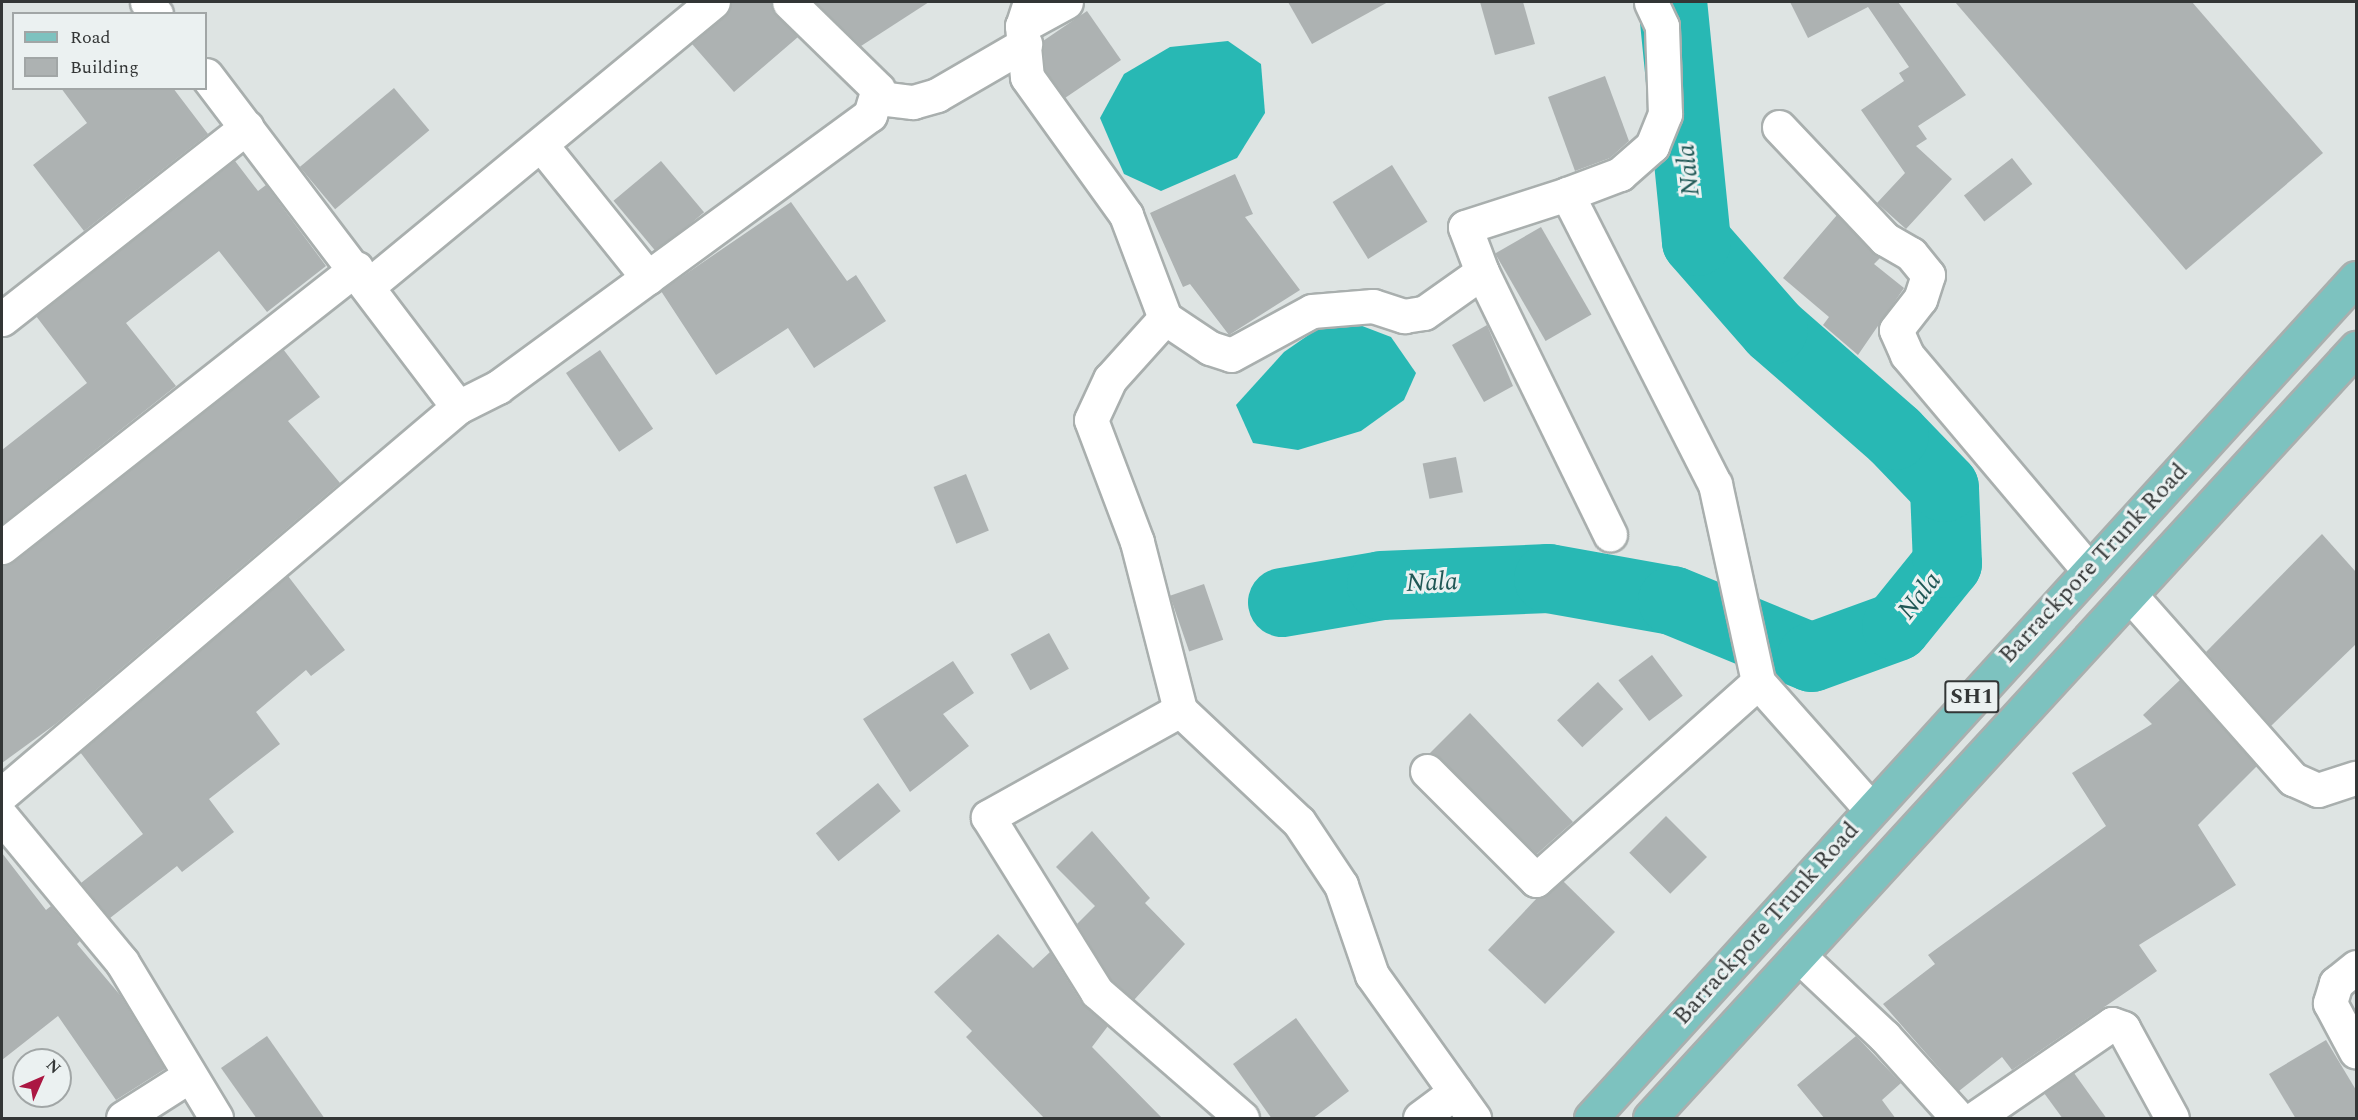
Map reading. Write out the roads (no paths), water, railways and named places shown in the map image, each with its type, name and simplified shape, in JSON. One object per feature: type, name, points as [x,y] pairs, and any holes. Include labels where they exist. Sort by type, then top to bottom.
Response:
[{"type":"main road","name":"Barrackpore Trunk Road","points":[[1591,1119],[1870,808],[2356,278]]},
{"type":"main road","name":"Barrackpore Trunk Road","points":[[1650,1119],[2356,348]]},
{"type":"street","points":[[2,547],[362,277],[542,146],[713,2]]},
{"type":"street","points":[[2,794],[458,407],[498,387],[870,115],[879,98],[878,89],[789,2]]},
{"type":"street","points":[[879,98],[913,102],[937,95],[1026,24],[1066,2]]},
{"type":"street","points":[[1610,534],[1482,272],[1465,227],[1620,174],[1652,146],[1665,114],[1662,26],[1651,2]]},
{"type":"street","points":[[1026,24],[1027,77],[1126,215],[1165,318],[1210,348],[1231,355],[1312,311],[1373,306],[1404,316],[1424,313],[1482,272]]},
{"type":"street","points":[[207,76],[362,277],[458,407]]},
{"type":"street","points":[[2,319],[247,127]]},
{"type":"street","points":[[1779,127],[1885,239],[1911,254],[1928,275],[1920,299],[1896,330],[1907,355],[2088,570]]},
{"type":"street","points":[[542,146],[648,278]]},
{"type":"street","points":[[1567,194],[1715,484],[1758,682],[1870,808]]},
{"type":"street","points":[[1165,318],[1110,379],[1091,420],[1137,542],[1180,710],[1299,822],[1341,885],[1372,975],[1474,1119]]},
{"type":"street","points":[[2130,595],[2293,779],[2318,790],[2356,778]]},
{"type":"street","points":[[1426,771],[1536,880],[1758,682]]},
{"type":"street","points":[[1180,710],[988,817],[1097,992],[1242,1119]]},
{"type":"street","points":[[2,817],[122,962],[216,1119]]},
{"type":"street","points":[[1799,956],[1884,1036],[1958,1119]]},
{"type":"street","points":[[2356,967],[2336,983],[2330,1003],[2356,1052]]},
{"type":"street","points":[[1975,1119],[2112,1024],[2123,1028],[2172,1119]]},
{"type":"street","points":[[123,1119],[189,1076]]},
{"type":"street","points":[[1420,1119],[1455,1092]]},
{"type":"waterway","name":"Nala","points":[[1282,602],[1381,585],[1548,578],[1672,600],[1811,657],[1896,626],[1947,563],[1944,487],[1894,435],[1773,329],[1696,241],[1672,2]]}]
